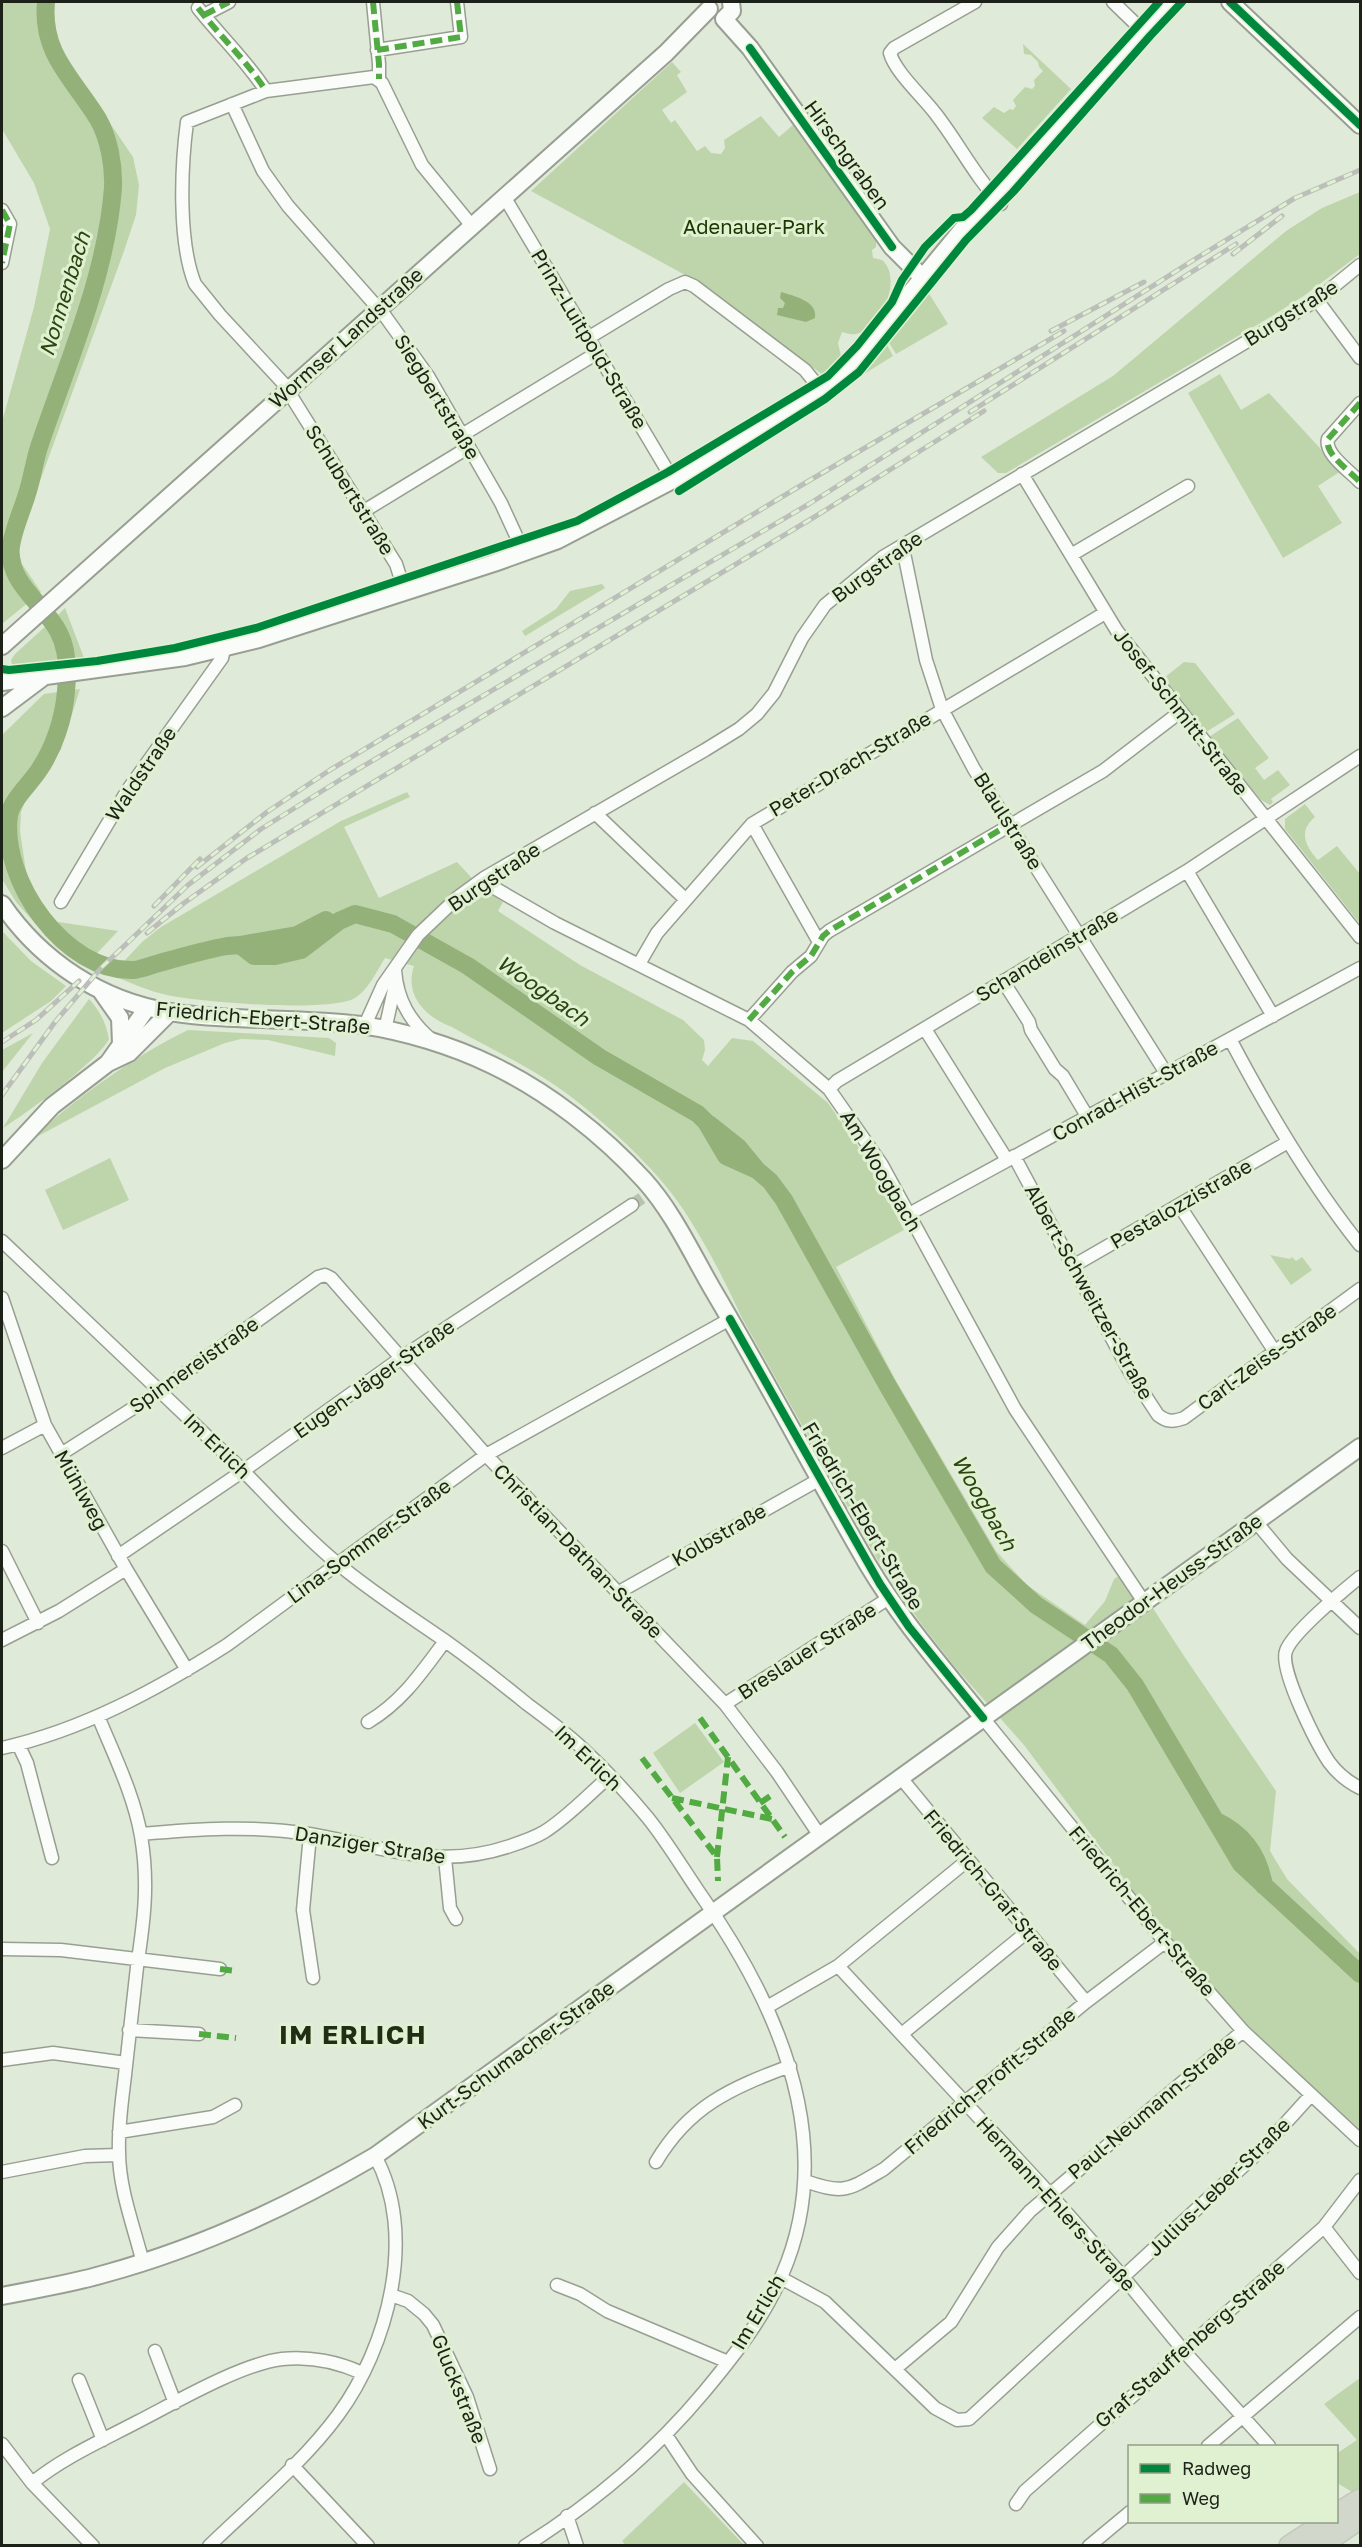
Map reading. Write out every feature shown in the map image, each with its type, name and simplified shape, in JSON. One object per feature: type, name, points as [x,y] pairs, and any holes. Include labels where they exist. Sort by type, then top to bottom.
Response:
[{"type":"highway","points":[[1338,2519],[1360,2500]]},
{"type":"highway","points":[[1338,2522],[1360,2518]]},
{"type":"highway","points":[[1290,2546],[1333,2523]]},
{"type":"highway","points":[[1319,2546],[1334,2523]]},
{"type":"main road","points":[[2,682],[224,649],[524,553],[578,532],[673,480],[821,390],[847,370],[923,278],[997,199],[1169,2]]},
{"type":"main road","points":[[1230,2],[1360,124]]},
{"type":"main road","name":"Wormser Landstraße","points":[[2,657],[24,626],[108,554],[674,45],[690,36],[720,10]]},
{"type":"main road","name":"Hirschgraben","points":[[720,10],[734,32],[750,48],[892,247],[923,278]]},
{"type":"main road","points":[[2,644],[24,626]]},
{"type":"main road","points":[[2,708],[50,676]]},
{"type":"main road","name":"Friedrich-Ebert-Straße","points":[[2,904],[36,946],[68,973],[100,991],[147,1008],[170,1012],[365,1025],[439,1045],[489,1064],[554,1101],[618,1154],[649,1193],[730,1319],[889,1598],[909,1627],[983,1718]]},
{"type":"main road","points":[[100,991],[120,1018],[121,1043]]},
{"type":"main road","points":[[108,1064],[147,1008]]},
{"type":"main road","points":[[2,1160],[52,1106],[108,1064],[129,1053],[170,1012]]},
{"type":"main road","name":"Theodor-Heuss-Straße","points":[[983,1718],[1360,1447]]},
{"type":"main road","name":"Kurt-Schumacher-Straße","points":[[2,2296],[76,2282],[143,2263],[208,2240],[280,2208],[375,2156],[983,1718]]},
{"type":"street","points":[[373,2],[380,63],[379,79],[422,165],[472,226]]},
{"type":"street","points":[[377,50],[461,37],[457,2]]},
{"type":"street","points":[[975,2],[891,50],[891,57],[997,199]]},
{"type":"street","points":[[1113,2],[1143,31]]},
{"type":"street","points":[[228,3],[201,11],[266,91]]},
{"type":"street","points":[[232,104],[266,91],[369,76],[379,79]]},
{"type":"street","name":"Siegbertstraße","points":[[232,104],[263,171],[288,206],[412,351],[505,511],[524,553]]},
{"type":"street","name":"Schubertstraße","points":[[232,104],[187,122],[183,160],[183,195],[190,272],[206,300],[289,390],[396,564],[405,592]]},
{"type":"street","name":"Prinz-Luitpold-Straße","points":[[505,198],[673,480]]},
{"type":"street","points":[[2,210],[10,224],[2,263]]},
{"type":"street","name":"Burgstraße","points":[[365,1025],[383,985],[397,972],[424,928],[458,897],[484,878],[740,729],[757,714],[774,693],[802,638],[825,605],[860,574],[1022,474],[1317,300],[1360,265]]},
{"type":"street","points":[[588,338],[669,289],[686,282],[805,370],[821,390]]},
{"type":"street","points":[[1317,300],[1360,358]]},
{"type":"street","points":[[462,435],[597,353]]},
{"type":"street","points":[[1360,403],[1328,438],[1327,444],[1330,451],[1360,482]]},
{"type":"street","points":[[364,512],[469,447]]},
{"type":"street","name":"Josef-Schmitt-Straße","points":[[1022,474],[1105,613],[1180,712],[1360,938]]},
{"type":"street","points":[[1071,555],[1188,486]]},
{"type":"street","name":"Blaulstraße","points":[[901,547],[926,660],[942,709],[974,769],[1166,1073]]},
{"type":"street","name":"Peter-Drach-Straße","points":[[639,964],[657,933],[752,824],[1105,613]]},
{"type":"street","name":"Waldstraße","points":[[61,902],[126,791],[222,658],[224,649]]},
{"type":"street","points":[[749,1020],[792,972],[811,956],[829,931],[1103,771],[1180,712]]},
{"type":"street","name":"Schandeinstraße","points":[[829,1089],[837,1081],[1186,871],[1360,756]]},
{"type":"street","points":[[595,813],[685,899]]},
{"type":"street","points":[[752,824],[819,942]]},
{"type":"street","points":[[1186,871],[1273,1016]]},
{"type":"street","name":"Am Woogbach","points":[[484,878],[491,886],[555,923],[749,1020],[829,1089],[872,1147],[1015,1409],[1144,1602]]},
{"type":"street","name":"Conrad-Hist-Straße","points":[[909,1214],[1360,968]]},
{"type":"street","points":[[397,972],[406,1012],[430,1039],[439,1045]]},
{"type":"street","name":"Burgstraße","points":[[385,1030],[397,972]]},
{"type":"street","points":[[1003,981],[1055,1069],[1063,1076],[1087,1116]]},
{"type":"street","name":"Albert-Schweitzer-Straße","points":[[925,1029],[967,1099],[1011,1158],[1149,1403],[1158,1415],[1171,1422]]},
{"type":"street","points":[[1230,1039],[1288,1142],[1322,1194],[1360,1245]]},
{"type":"street","name":"Pestalozzistraße","points":[[1073,1266],[1288,1142]]},
{"type":"street","name":"Eugen-Jäger-Straße","points":[[118,1556],[243,1471],[401,1358],[632,1205]]},
{"type":"street","points":[[1179,1205],[1275,1352]]},
{"type":"street","name":"Im Erlich","points":[[2,1240],[338,1564],[445,1641],[580,1746],[610,1776],[650,1821],[714,1913],[744,1960],[767,2007],[790,2066],[803,2133],[805,2181],[792,2249],[781,2278],[764,2311],[728,2362],[666,2435],[629,2468],[525,2546]]},
{"type":"street","name":"Christian-Dathan-Straße","points":[[325,1275],[331,1278],[486,1455],[725,1704],[777,1772],[820,1836]]},
{"type":"street","name":"Spinnereistraße","points":[[61,1454],[160,1391],[318,1277],[325,1275]]},
{"type":"street","name":"Carl-Zeiss-Straße","points":[[1171,1422],[1184,1418],[1360,1289]]},
{"type":"street","name":"Mühlweg","points":[[2,1298],[45,1425],[118,1556],[187,1670]]},
{"type":"street","name":"Lina-Sommer-Straße","points":[[2,1748],[98,1716],[187,1670],[227,1645],[486,1455],[730,1319]]},
{"type":"street","points":[[2,1448],[45,1425]]},
{"type":"street","name":"Kolbstraße","points":[[619,1592],[820,1479]]},
{"type":"street","points":[[1256,1522],[1287,1559],[1360,1628]]},
{"type":"street","points":[[2,1551],[38,1623]]},
{"type":"street","points":[[2,1640],[38,1623],[126,1569]]},
{"type":"street","points":[[1360,1576],[1292,1640],[1287,1649],[1284,1666],[1328,1761],[1341,1776],[1360,1788]]},
{"type":"street","name":"Breslauer Straße","points":[[725,1704],[889,1598]]},
{"type":"street","points":[[368,1722],[384,1713],[403,1697],[445,1641]]},
{"type":"street","points":[[98,1716],[124,1779],[141,1834],[146,1899],[129,2030],[118,2155],[125,2196],[143,2263]]},
{"type":"street","name":"Friedrich-Ebert-Straße","points":[[983,1718],[1165,1942],[1243,2031],[1360,2140]]},
{"type":"street","points":[[18,1744],[27,1763],[52,1858]]},
{"type":"street","name":"Danziger Straße","points":[[141,1834],[236,1828],[310,1834],[382,1850],[445,1858],[497,1850],[529,1839],[560,1819],[610,1776]]},
{"type":"street","name":"Friedrich-Graf-Straße","points":[[901,1778],[1086,2002]]},
{"type":"street","points":[[310,1834],[303,1910],[313,1978]]},
{"type":"street","points":[[445,1858],[450,1908],[456,1919]]},
{"type":"street","points":[[767,2007],[838,1966],[968,1860]]},
{"type":"street","points":[[903,2033],[1027,1932]]},
{"type":"street","name":"Friedrich-Profit-Straße","points":[[805,2181],[831,2190],[853,2187],[884,2169],[1086,2002],[1165,1942]]},
{"type":"street","points":[[2,1948],[61,1950],[220,1969]]},
{"type":"street","name":"Hermann-Ehlers-Straße","points":[[838,1966],[886,2020],[903,2033],[1050,2194],[1124,2278],[1183,2350],[1268,2445]]},
{"type":"street","points":[[129,2030],[199,2034]]},
{"type":"street","name":"Paul-Neumann-Straße","points":[[895,2369],[951,2322],[1009,2233],[1030,2211],[1243,2031]]},
{"type":"street","points":[[2,2060],[53,2053],[126,2063]]},
{"type":"street","points":[[656,2162],[672,2136],[701,2108],[744,2084],[790,2066]]},
{"type":"street","name":"Julius-Leber-Straße","points":[[895,2369],[935,2408],[949,2417],[964,2420],[972,2417],[1264,2147],[1311,2095]]},
{"type":"street","points":[[119,2132],[213,2117],[235,2105]]},
{"type":"street","points":[[2,2172],[86,2156],[118,2155]]},
{"type":"street","points":[[210,2546],[292,2465],[339,2414],[362,2373],[391,2295],[396,2237],[392,2199],[375,2156]]},
{"type":"street","name":"Graf-Stauffenberg-Straße","points":[[1016,2504],[1024,2491],[1324,2227],[1360,2180]]},
{"type":"street","points":[[1324,2227],[1360,2273]]},
{"type":"street","points":[[781,2278],[825,2302],[895,2369]]},
{"type":"street","points":[[557,2285],[579,2294],[607,2311],[728,2362]]},
{"type":"street","name":"Gluckstraße","points":[[391,2295],[408,2301],[433,2325],[467,2397],[490,2469]]},
{"type":"street","points":[[1209,2445],[1360,2317]]},
{"type":"street","points":[[155,2351],[175,2403]]},
{"type":"street","points":[[32,2482],[48,2469],[240,2372],[281,2359],[336,2362],[362,2373]]},
{"type":"street","points":[[79,2380],[103,2440]]},
{"type":"street","points":[[666,2435],[692,2474],[757,2546]]},
{"type":"street","points":[[2,2444],[32,2482],[93,2546]]},
{"type":"street","points":[[292,2465],[368,2546]]},
{"type":"street","points":[[1089,2546],[1128,2513]]},
{"type":"street","points":[[567,2516],[577,2546]]},
{"type":"green space","points":[[2,2],[52,2],[53,30],[65,57],[133,157],[139,185],[136,215],[124,251],[17,544],[22,564],[41,592],[2,624],[2,422],[34,307],[50,229],[34,183],[2,129]]},
{"type":"green space","points":[[1023,44],[1071,89],[1017,149],[982,118],[994,107],[1004,113],[1010,109],[1013,110],[1016,106],[1013,100],[1025,87],[1032,89],[1035,86],[1034,80],[1043,71],[1031,55],[1024,54]]},
{"type":"green space","name":"Adenauer-Park","points":[[672,62],[681,72],[677,75],[687,92],[662,110],[671,123],[675,120],[697,151],[705,146],[711,153],[721,154],[725,148],[724,140],[761,116],[779,137],[793,125],[876,241],[876,247],[872,250],[873,258],[882,260],[888,268],[891,279],[886,302],[881,313],[865,330],[854,334],[842,332],[838,343],[841,356],[832,369],[823,375],[698,282],[531,191]]},
{"type":"green space","points":[[1360,192],[1360,254],[1305,295],[1006,473],[998,473],[981,457],[1113,376],[1286,231],[1322,208]]},
{"type":"green space","points":[[928,292],[948,324],[896,354],[888,341]]},
{"type":"green space","points":[[886,343],[893,356],[856,379]]},
{"type":"green space","points":[[1220,374],[1241,410],[1269,393],[1341,471],[1318,486],[1342,523],[1283,558],[1188,393]]},
{"type":"green space","points":[[602,584],[605,588],[525,636],[522,631],[556,609],[570,591]]},
{"type":"green space","points":[[65,608],[84,658],[72,659],[64,632],[55,618]]},
{"type":"green space","points":[[48,624],[57,637],[63,660],[12,665],[11,660],[15,654]]},
{"type":"green space","points":[[1184,662],[1195,663],[1235,714],[1206,732],[1164,678]]},
{"type":"green space","points":[[80,689],[61,749],[27,796],[21,812],[20,831],[29,892],[37,908],[52,921],[118,931],[85,966],[34,922],[16,902],[2,879],[2,735],[44,694]]},
{"type":"green space","points":[[1238,718],[1269,758],[1255,768],[1264,780],[1278,770],[1290,785],[1271,799],[1273,802],[1270,805],[1261,800],[1209,737]]},
{"type":"green space","points":[[407,792],[410,797],[344,827],[379,898],[457,862],[481,888],[503,902],[498,911],[580,965],[683,1020],[704,1040],[705,1050],[702,1060],[708,1066],[732,1038],[753,1041],[828,1103],[862,1152],[904,1230],[836,1267],[895,1379],[996,1551],[1027,1585],[1085,1625],[1105,1601],[1114,1579],[1128,1570],[1276,1791],[1270,1851],[1287,1879],[1360,1954],[1360,2129],[1246,2026],[1169,1939],[1024,1745],[955,1667],[922,1625],[877,1559],[742,1318],[715,1263],[683,1209],[658,1177],[626,1144],[559,1088],[506,1056],[442,1023],[425,1011],[419,1004],[412,986],[414,966],[385,958],[360,995],[341,1002],[319,1005],[263,1005],[183,998],[153,991],[111,975],[142,942],[161,927],[341,821]]},
{"type":"green space","points":[[1305,804],[1315,817],[1306,828],[1305,833],[1307,844],[1313,855],[1318,860],[1337,846],[1360,874],[1360,924],[1285,829],[1285,819]]},
{"type":"green space","points":[[2,931],[31,961],[66,986],[51,1001],[2,1033]]},
{"type":"green space","points":[[89,999],[102,1018],[109,1039],[77,1073],[3,1128],[42,1063]]},
{"type":"green space","points":[[188,1030],[329,1038],[336,1043],[335,1056],[268,1040],[241,1039],[225,1043],[165,1068],[27,1142],[104,1080],[166,1041]]},
{"type":"green space","points":[[33,1033],[2,1072],[2,1050]]},
{"type":"green space","points":[[110,1158],[129,1200],[63,1230],[45,1190]]},
{"type":"green space","points":[[1270,1255],[1290,1259],[1292,1257],[1296,1261],[1302,1257],[1312,1270],[1291,1285]]},
{"type":"green space","points":[[695,1723],[724,1762],[680,1793],[653,1753]]},
{"type":"green space","points":[[1360,2378],[1360,2489],[1354,2493],[1338,2484],[1338,2453],[1357,2440],[1324,2404]]},
{"type":"green space","points":[[684,2482],[744,2545],[625,2545],[622,2541]]},
{"type":"shaded area","points":[[781,292],[809,303],[815,312],[815,318],[806,322],[777,315],[778,308],[783,308],[785,303],[780,298]]},
{"type":"waterway","name":"Woogbach","points":[[46,2],[48,36],[54,51],[69,78],[98,119],[105,135],[112,162],[113,188],[109,222],[94,287],[39,447],[11,546],[11,559],[15,571],[28,593],[59,633],[67,661],[65,701],[54,742],[9,815],[9,840],[15,867],[26,893],[42,918],[62,939],[84,956],[108,967],[134,970],[227,946],[240,945],[254,956],[275,956],[301,950],[339,921],[355,914],[393,924],[468,966],[599,1057],[698,1114],[706,1122],[726,1156],[757,1170],[770,1181],[784,1200],[889,1388],[993,1566],[1036,1605],[1111,1655],[1135,1685],[1241,1864],[1360,1974]]},
{"type":"waterway","name":"Woogbach","points":[[240,945],[297,935],[326,920]]},
{"type":"waterway","name":"Woogbach","points":[[709,1124],[738,1147],[757,1170]]},
{"type":"waterway","name":"Woogbach","points":[[1216,1821],[1235,1832],[1249,1847],[1262,1875],[1264,1886]]},
{"type":"tunnel","points":[[632,1205],[645,1196]]},
{"type":"railway","points":[[2,1095],[55,1022],[101,968],[188,885],[261,829],[343,778],[809,504],[1295,198],[1360,170]]},
{"type":"railway","points":[[1233,254],[1282,216]]},
{"type":"railway","points":[[970,412],[1236,244]]},
{"type":"railway","points":[[1051,331],[1144,282]]},
{"type":"railway","points":[[197,867],[267,812],[330,770],[795,489],[1064,331]]},
{"type":"railway","points":[[147,933],[184,903],[247,858],[816,516],[984,411]]},
{"type":"railway","points":[[154,906],[200,859]]},
{"type":"railway","points":[[2,1042],[36,1020],[79,981]]},
{"type":"marked path","points":[[204,15],[229,2]]},
{"type":"marked path","points":[[373,2],[379,79]]},
{"type":"marked path","points":[[377,50],[461,37],[457,2]]},
{"type":"marked path","points":[[198,8],[266,91]]},
{"type":"marked path","points":[[2,210],[10,224],[2,263]]},
{"type":"marked path","points":[[1360,403],[1328,439],[1328,445],[1334,456],[1360,482]]},
{"type":"marked path","points":[[749,1020],[792,972],[811,956],[823,936],[829,931],[1010,824]]},
{"type":"marked path","points":[[700,1718],[785,1837]]},
{"type":"marked path","points":[[717,1857],[728,1757]]},
{"type":"marked path","points":[[642,1758],[717,1857],[718,1881]]},
{"type":"marked path","points":[[760,1803],[772,1795]]},
{"type":"marked path","points":[[672,1798],[772,1819]]},
{"type":"marked path","points":[[220,1969],[236,1971]]},
{"type":"marked path","points":[[199,2034],[236,2038]]},
{"type":"cycle path","points":[[2,669],[97,661],[175,648],[256,628],[577,521],[668,472],[828,376],[857,346],[892,302],[902,280],[925,247],[954,218],[963,217],[971,210],[1159,2]]},
{"type":"cycle path","points":[[679,491],[825,399],[859,372],[966,240],[1013,192],[1182,2]]},
{"type":"cycle path","points":[[1230,2],[1360,125]]},
{"type":"cycle path","points":[[750,48],[892,247]]},
{"type":"cycle path","points":[[730,1319],[880,1584],[909,1627],[983,1718]]},
{"type":"district","name":"IM ERLICH","points":[[353,2035]]},
{"type":"water label","name":"Nonnenbach","points":[[65,294]]}]
